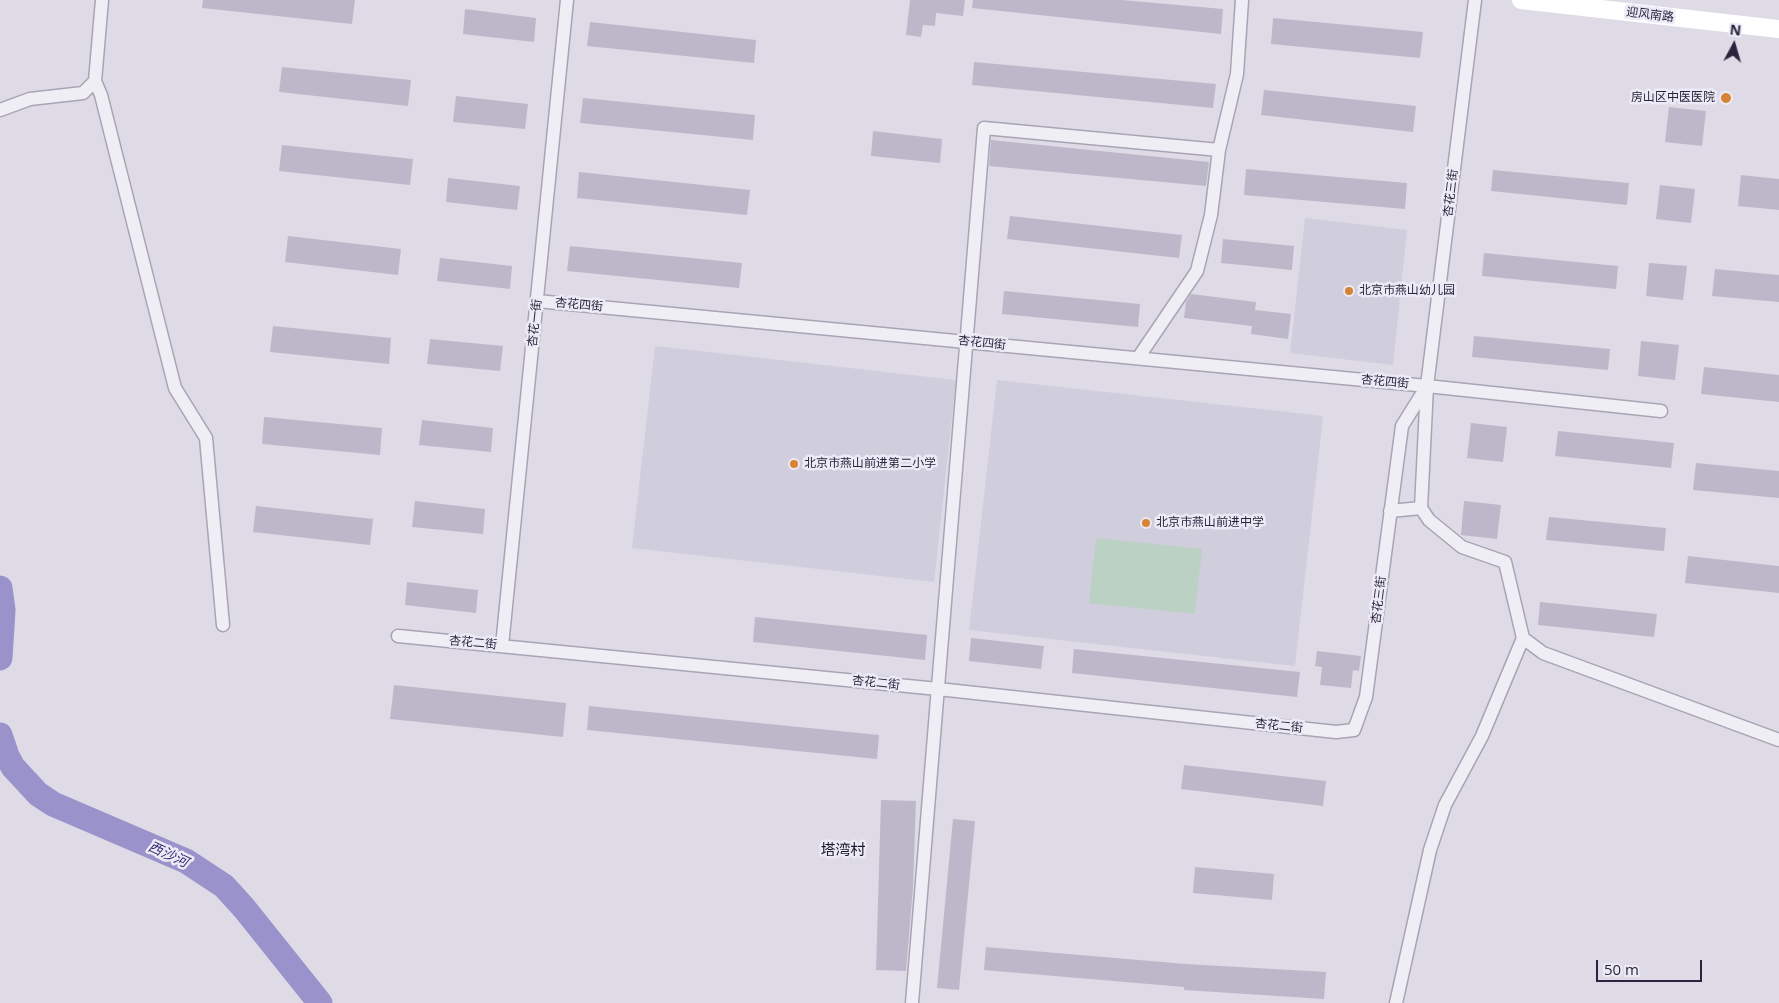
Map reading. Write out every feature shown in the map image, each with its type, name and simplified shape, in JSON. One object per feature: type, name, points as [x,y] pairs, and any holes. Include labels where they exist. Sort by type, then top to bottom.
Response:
[{"type":"street","points":[[102,0],[95,81],[101,95],[175,388],[206,438],[223,624]]},
{"type":"street","name":"杏花一街","points":[[502,646],[567,0]]},
{"type":"street","points":[[1138,358],[1197,271],[1211,215],[1219,150],[1237,74],[1242,0]]},
{"type":"street","name":"杏花三街","points":[[1421,508],[1427,386],[1475,0]]},
{"type":"street","name":"迎风南路","points":[[1521,0],[1779,30]]},
{"type":"street","points":[[0,110],[30,99],[83,93],[95,81]]},
{"type":"street","points":[[912,1003],[984,128],[1219,150]]},
{"type":"street","name":"杏花四街","points":[[537,301],[1427,386],[1661,411]]},
{"type":"street","name":"杏花三街","points":[[1354,730],[1366,697],[1402,426],[1427,386]]},
{"type":"street","points":[[1390,511],[1421,508],[1429,520],[1462,547],[1506,562],[1523,638],[1482,736],[1446,805],[1430,850],[1396,1003]]},
{"type":"street","name":"杏花二街","points":[[398,636],[938,689],[1336,732],[1354,730]]},
{"type":"street","points":[[1523,638],[1542,653],[1779,740]]},
{"type":"shaded area","name":"北京市燕山幼儿园","points":[[1305,218],[1407,230],[1393,365],[1290,353]]},
{"type":"shaded area","name":"北京市燕山前进第二小学","points":[[655,346],[956,380],[934,582],[632,548]]},
{"type":"shaded area","name":"北京市燕山前进中学","points":[[997,380],[1323,416],[1295,666],[969,630]]},
{"type":"green space","points":[[1096,538],[1202,549],[1195,614],[1089,603]]},
{"type":"building","points":[[203,0],[355,0],[352,24],[202,8]]},
{"type":"building","points":[[910,0],[965,0],[963,16],[936,13],[935,26],[923,25],[921,37],[906,35]]},
{"type":"building","points":[[973,0],[1122,0],[1223,9],[1221,34],[972,8]]},
{"type":"building","points":[[465,9],[536,18],[534,42],[463,34]]},
{"type":"building","points":[[1273,18],[1423,32],[1420,58],[1271,44]]},
{"type":"building","points":[[590,22],[756,40],[754,63],[587,46]]},
{"type":"building","points":[[974,62],[1216,84],[1213,108],[972,85]]},
{"type":"building","points":[[282,67],[411,80],[408,106],[279,92]]},
{"type":"building","points":[[1264,90],[1416,106],[1413,132],[1261,115]]},
{"type":"building","points":[[456,96],[528,104],[525,129],[453,122]]},
{"type":"building","points":[[583,98],[755,115],[753,140],[580,123]]},
{"type":"building","points":[[1669,107],[1706,111],[1702,146],[1665,142]]},
{"type":"building","points":[[873,131],[942,139],[940,163],[871,156]]},
{"type":"building","points":[[991,140],[1209,162],[1206,186],[989,166]]},
{"type":"building","points":[[282,145],[413,159],[410,185],[279,171]]},
{"type":"building","points":[[1246,169],[1407,183],[1405,209],[1244,195]]},
{"type":"building","points":[[1493,170],[1629,183],[1627,205],[1491,191]]},
{"type":"building","points":[[579,172],[750,190],[747,215],[577,198]]},
{"type":"building","points":[[1741,175],[1779,179],[1779,210],[1738,206]]},
{"type":"building","points":[[448,178],[520,186],[517,210],[446,202]]},
{"type":"building","points":[[1660,185],[1695,189],[1691,223],[1656,219]]},
{"type":"building","points":[[1010,216],[1182,235],[1179,258],[1007,239]]},
{"type":"building","points":[[288,236],[401,249],[398,275],[285,262]]},
{"type":"building","points":[[1223,239],[1294,246],[1292,270],[1221,263]]},
{"type":"building","points":[[570,246],[742,263],[739,288],[567,271]]},
{"type":"building","points":[[1484,253],[1618,266],[1616,289],[1482,276]]},
{"type":"building","points":[[440,258],[512,266],[510,289],[437,281]]},
{"type":"building","points":[[1649,263],[1687,266],[1683,300],[1646,296]]},
{"type":"building","points":[[1715,269],[1779,275],[1779,302],[1712,296]]},
{"type":"building","points":[[1004,291],[1140,304],[1138,327],[1002,314]]},
{"type":"building","points":[[1191,294],[1256,302],[1255,310],[1291,314],[1288,339],[1251,334],[1252,326],[1184,318],[1186,302]]},
{"type":"building","points":[[273,326],[391,338],[389,364],[270,352]]},
{"type":"building","points":[[1474,336],[1610,349],[1608,370],[1472,357]]},
{"type":"building","points":[[430,339],[503,346],[500,371],[427,364]]},
{"type":"building","points":[[1641,341],[1679,345],[1675,380],[1638,376]]},
{"type":"building","points":[[1704,367],[1779,375],[1779,402],[1701,394]]},
{"type":"building","points":[[264,417],[382,428],[380,455],[262,444]]},
{"type":"building","points":[[422,420],[493,428],[491,452],[419,445]]},
{"type":"building","points":[[1471,423],[1507,427],[1503,462],[1467,458]]},
{"type":"building","points":[[1558,431],[1674,443],[1671,468],[1555,456]]},
{"type":"building","points":[[1696,463],[1779,471],[1779,498],[1693,490]]},
{"type":"building","points":[[415,501],[485,509],[483,534],[412,527]]},
{"type":"building","points":[[1464,501],[1501,505],[1497,539],[1461,535]]},
{"type":"building","points":[[256,506],[373,519],[370,545],[253,532]]},
{"type":"building","points":[[1549,517],[1666,528],[1664,551],[1546,540]]},
{"type":"building","points":[[1688,556],[1779,566],[1779,593],[1685,583]]},
{"type":"building","points":[[407,582],[478,590],[476,613],[405,605]]},
{"type":"building","points":[[1540,602],[1657,614],[1654,637],[1538,625]]},
{"type":"building","points":[[755,617],[927,635],[925,660],[753,642]]},
{"type":"building","points":[[971,638],[1044,646],[1041,669],[969,661]]},
{"type":"building","points":[[1074,649],[1300,672],[1297,697],[1072,673]]},
{"type":"building","points":[[1317,651],[1361,656],[1359,671],[1353,670],[1351,688],[1320,685],[1322,667],[1315,666]]},
{"type":"building","points":[[394,685],[566,703],[563,737],[390,719]]},
{"type":"building","points":[[589,706],[879,735],[877,759],[587,730]]},
{"type":"building","points":[[1184,765],[1326,781],[1323,806],[1181,789]]},
{"type":"building","points":[[881,800],[916,801],[913,887],[906,971],[876,970]]},
{"type":"building","points":[[953,819],[975,821],[959,990],[937,988]]},
{"type":"building","points":[[1195,867],[1274,874],[1272,900],[1193,893]]},
{"type":"building","points":[[986,947],[1186,964],[1326,972],[1324,999],[1184,990],[1184,987],[984,970]]},
{"type":"waterway","name":"西沙河","points":[[0,588],[3,610],[0,658]]},
{"type":"waterway","name":"西沙河","points":[[0,735],[13,767],[38,794],[53,804],[186,861],[224,886],[244,908],[320,1003]]},
{"type":"place","name":"房山区中医医院","points":[[1726,98]]},
{"type":"place","name":"北京市燕山幼儿园","points":[[1349,291]]},
{"type":"place","name":"北京市燕山前进第二小学","points":[[794,464]]},
{"type":"place","name":"北京市燕山前进中学","points":[[1146,523]]},
{"type":"district","name":"塔湾村","points":[[843,851]]}]
